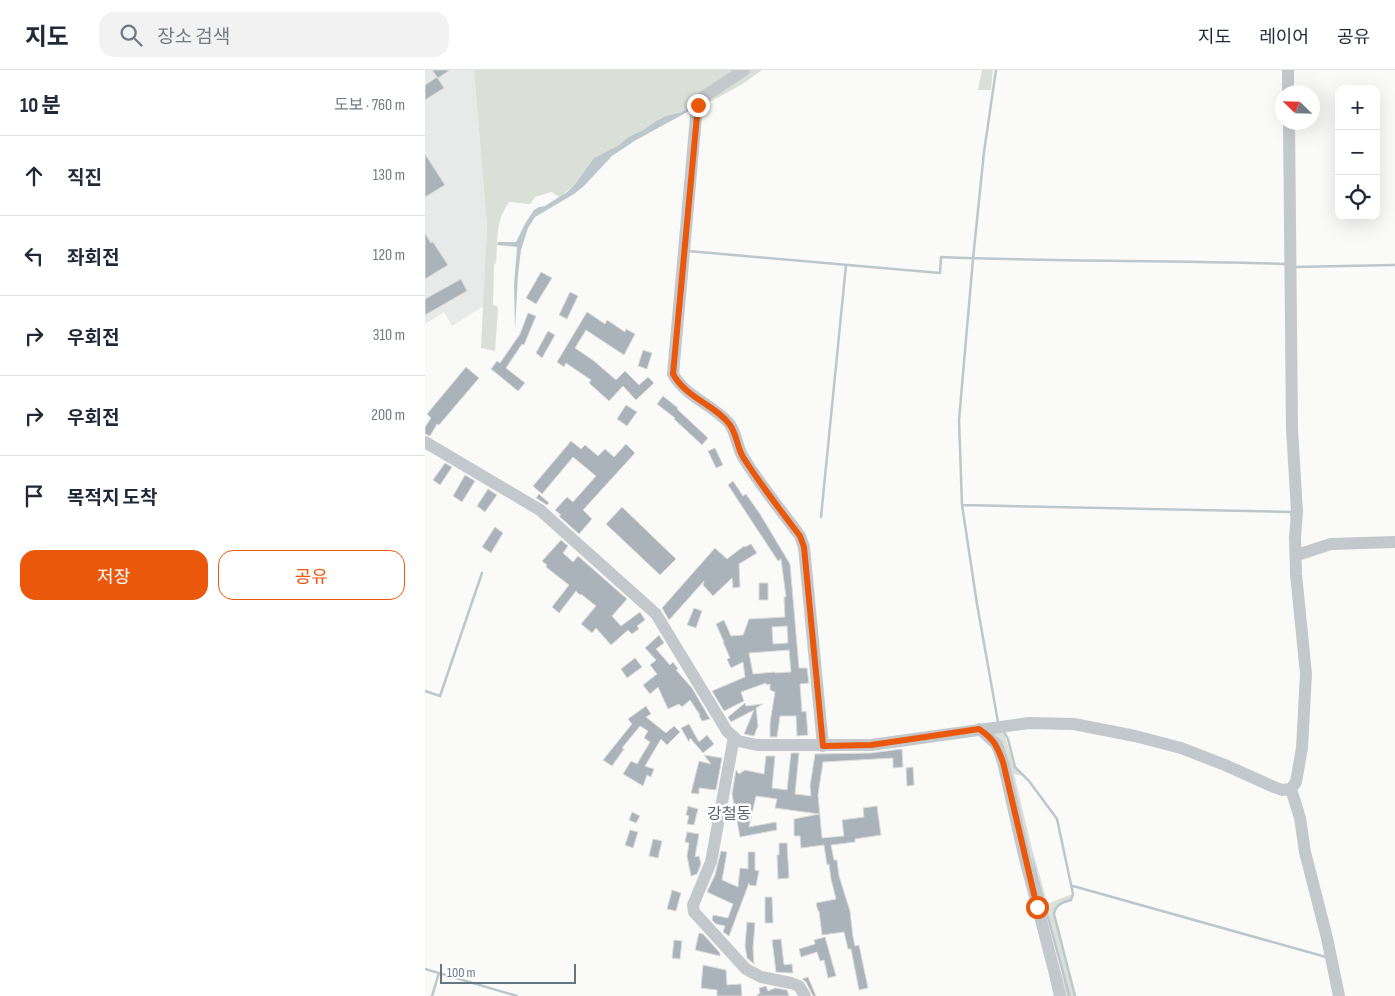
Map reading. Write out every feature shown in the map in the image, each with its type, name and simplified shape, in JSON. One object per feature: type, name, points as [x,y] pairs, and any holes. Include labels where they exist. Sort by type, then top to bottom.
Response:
[{"type":"street","points":[[744,70],[699,100],[673,374],[676,381],[729,424],[735,434],[742,456],[800,536],[804,547],[823,746]]},
{"type":"street","points":[[1288,70],[1288,85]]},
{"type":"street","points":[[425,442],[540,510],[656,614],[727,731],[738,741],[757,744],[823,746],[871,745],[979,729],[1047,722],[1093,727],[1159,741],[1225,765],[1282,790],[1291,789],[1296,782],[1302,748],[1306,674],[1296,574],[1297,555],[1295,537],[1297,512],[1291,429],[1289,130]]},
{"type":"street","points":[[1297,555],[1331,544],[1395,542]]},
{"type":"street","points":[[979,729],[997,746],[1003,762],[1024,855],[1060,996]]},
{"type":"street","points":[[734,738],[711,862],[693,905],[694,912],[746,969],[761,977],[799,986],[805,996]]},
{"type":"street","points":[[1291,789],[1300,818],[1305,852],[1314,890],[1321,909],[1339,996]]},
{"type":"shaded area","points":[[425,70],[474,70],[487,227],[484,306],[452,326],[444,312],[425,324]]},
{"type":"shaded area","points":[[474,70],[738,70],[694,96],[691,100],[691,106],[682,112],[656,121],[628,137],[619,145],[594,158],[576,183],[560,197],[551,192],[535,197],[530,204],[509,202],[499,224],[496,263],[494,265],[493,305],[497,306],[498,309],[495,351],[481,348],[487,227]]},
{"type":"shaded area","points":[[751,70],[762,70],[741,85],[702,106],[705,99],[732,84]]},
{"type":"shaded area","points":[[982,70],[993,70],[991,90],[978,90]]},
{"type":"shaded area","points":[[691,106],[691,110],[636,140],[612,156],[574,194],[535,217],[528,228],[521,250],[515,329],[514,285],[517,247],[497,245],[498,242],[516,242],[534,210],[545,206],[567,192],[594,158],[619,145],[628,137],[656,121],[682,112]]},
{"type":"shaded area","points":[[1002,729],[1012,760],[1022,776],[1014,774],[1047,902],[1050,903],[1072,894],[1070,899],[1061,902],[1057,906],[1053,914],[1074,996],[1071,996],[1033,860],[1058,964],[1068,992],[1068,996],[1063,996],[992,734]]},
{"type":"shaded area","points":[[1032,855],[1071,996],[1068,996],[1034,870]]},
{"type":"building","points":[[432,70],[450,70],[438,78]]},
{"type":"building","points":[[437,77],[444,88],[425,100],[425,85]]},
{"type":"building","points":[[425,154],[445,185],[425,197]]},
{"type":"building","points":[[425,233],[448,265],[425,279]]},
{"type":"building","points":[[541,272],[552,278],[536,304],[526,298]]},
{"type":"building","points":[[461,279],[467,291],[425,315],[425,299]]},
{"type":"building","points":[[570,292],[578,296],[567,319],[559,315]]},
{"type":"building","points":[[587,312],[605,324],[607,320],[625,332],[626,329],[635,334],[624,355],[586,330],[575,348],[616,380],[625,371],[639,385],[648,377],[654,383],[636,400],[623,386],[609,401],[589,383],[591,380],[566,363],[564,367],[557,362]]},
{"type":"building","points":[[528,313],[536,316],[524,345],[522,344],[506,368],[525,383],[518,391],[491,369],[497,361],[500,363],[520,334]]},
{"type":"building","points":[[548,331],[555,335],[542,358],[536,353]]},
{"type":"building","points":[[643,350],[652,353],[647,369],[638,366]]},
{"type":"building","points":[[466,367],[479,378],[439,425],[437,424],[430,436],[425,434],[425,427],[431,418],[427,414]]},
{"type":"building","points":[[663,396],[708,438],[702,445],[675,418],[657,404]]},
{"type":"building","points":[[626,405],[637,412],[627,426],[617,419]]},
{"type":"building","points":[[571,441],[581,449],[585,445],[598,456],[605,449],[614,457],[626,444],[635,453],[583,510],[592,519],[579,534],[555,510],[567,497],[573,502],[596,476],[573,457],[542,494],[533,486]]},
{"type":"building","points":[[715,448],[723,465],[716,468],[708,451]]},
{"type":"building","points":[[445,463],[452,467],[440,485],[433,480]]},
{"type":"building","points":[[465,475],[475,481],[462,502],[453,496]]},
{"type":"building","points":[[733,481],[743,496],[746,494],[790,564],[799,668],[807,668],[809,683],[800,684],[802,712],[806,711],[808,735],[797,736],[796,716],[780,716],[777,737],[770,737],[770,723],[775,692],[770,690],[770,684],[766,685],[766,683],[741,692],[744,701],[724,711],[712,691],[745,677],[743,662],[731,668],[727,659],[730,658],[716,624],[724,620],[731,636],[743,635],[749,619],[785,617],[784,597],[786,597],[781,559],[778,561],[728,485]],"holes":[[[787,626],[788,643],[773,644],[772,627]],[[789,650],[791,672],[753,674],[749,653]]]},
{"type":"building","points":[[488,489],[497,495],[485,512],[477,506]]},
{"type":"building","points":[[539,494],[549,503],[547,505],[536,498]]},
{"type":"building","points":[[622,507],[676,559],[660,575],[606,524]]},
{"type":"building","points":[[495,527],[503,533],[491,553],[482,547]]},
{"type":"building","points":[[561,540],[568,546],[563,553],[573,562],[578,556],[627,599],[612,616],[621,626],[640,612],[645,620],[637,626],[639,629],[632,634],[628,630],[611,645],[596,628],[592,633],[581,624],[596,606],[581,594],[576,591],[559,613],[552,607],[569,585],[546,567],[547,565],[542,561]]},
{"type":"building","points":[[751,544],[757,553],[739,564],[740,587],[733,588],[732,578],[713,596],[703,585],[704,581],[669,620],[662,608],[715,548],[727,559],[744,546]]},
{"type":"building","points":[[759,583],[768,583],[768,600],[759,600]]},
{"type":"building","points":[[694,608],[702,611],[696,628],[687,625]]},
{"type":"building","points":[[659,635],[664,643],[656,649],[670,665],[673,662],[678,669],[676,670],[692,688],[710,719],[702,721],[690,700],[682,707],[679,704],[668,709],[658,687],[650,694],[643,685],[657,674],[650,665],[656,660],[645,648]]},
{"type":"building","points":[[635,658],[642,667],[627,678],[621,669]]},
{"type":"building","points":[[745,703],[746,706],[763,704],[756,708],[758,726],[754,736],[744,734],[754,710],[731,722],[728,717]]},
{"type":"building","points":[[646,706],[651,714],[646,717],[666,733],[674,726],[680,732],[667,745],[661,739],[645,766],[654,769],[651,777],[647,775],[643,786],[623,774],[631,761],[637,764],[650,742],[644,738],[648,731],[640,726],[622,748],[624,749],[612,766],[603,760],[632,724],[628,719]]},
{"type":"building","points":[[689,724],[699,742],[707,735],[714,744],[703,753],[690,738],[689,742],[681,728]]},
{"type":"building","points":[[902,749],[903,767],[893,768],[893,758],[823,762],[818,795],[822,838],[844,836],[842,820],[864,817],[863,808],[877,806],[881,835],[855,839],[855,842],[831,845],[834,860],[837,860],[839,876],[850,911],[855,946],[859,945],[868,988],[859,990],[851,949],[848,949],[844,932],[822,935],[816,903],[836,899],[824,845],[801,848],[800,836],[794,836],[794,819],[819,814],[775,808],[777,799],[756,796],[749,827],[776,822],[777,830],[740,837],[732,794],[736,770],[739,774],[745,770],[764,774],[766,756],[775,756],[772,788],[787,790],[791,753],[799,753],[795,794],[811,796],[810,786],[815,754],[871,753]]},
{"type":"building","points":[[704,755],[722,758],[716,790],[699,788],[699,794],[691,793],[699,761],[711,764]]},
{"type":"building","points":[[913,767],[914,785],[907,786],[906,768]]},
{"type":"building","points":[[688,806],[698,809],[694,825],[687,824],[689,816],[686,815]]},
{"type":"building","points":[[632,812],[640,816],[636,823],[629,820]]},
{"type":"building","points":[[630,830],[638,832],[633,848],[625,845]]},
{"type":"building","points":[[687,832],[699,834],[695,857],[699,856],[701,864],[697,874],[691,876],[687,856],[689,843],[685,842]]},
{"type":"building","points":[[653,839],[662,841],[658,858],[649,856]]},
{"type":"building","points":[[779,843],[787,843],[789,878],[778,879],[777,855],[779,855]]},
{"type":"building","points":[[721,851],[727,852],[722,880],[738,887],[740,868],[748,869],[748,852],[755,852],[755,870],[759,871],[756,886],[749,885],[749,883],[729,936],[723,932],[725,926],[716,924],[712,920],[713,915],[728,918],[733,904],[707,892],[715,875]]},
{"type":"building","points":[[672,890],[681,893],[676,911],[667,909]]},
{"type":"building","points":[[765,897],[772,897],[773,923],[765,923]]},
{"type":"building","points":[[747,922],[755,923],[754,964],[747,958],[745,946]]},
{"type":"building","points":[[699,933],[703,934],[720,953],[720,956],[695,950]]},
{"type":"building","points":[[825,937],[836,976],[828,978],[824,960],[820,961],[817,952],[801,957],[799,949],[815,944],[814,940]]},
{"type":"building","points":[[781,939],[784,965],[792,964],[793,973],[776,972],[772,940]]},
{"type":"building","points":[[674,940],[682,941],[680,959],[672,958]]},
{"type":"building","points":[[703,965],[726,970],[727,985],[741,984],[742,996],[717,996],[717,990],[701,988]]},
{"type":"building","points":[[808,977],[816,996],[813,996],[806,982],[802,979]]},
{"type":"building","points":[[766,986],[768,991],[775,988],[787,990],[789,996],[756,996],[760,993],[759,988]]},
{"type":"waterway","points":[[996,70],[984,152],[959,420],[962,505],[998,722]]},
{"type":"waterway","points":[[688,251],[940,273],[941,257],[1285,264]]},
{"type":"waterway","points":[[821,517],[846,265]]},
{"type":"waterway","points":[[1294,267],[1395,265]]},
{"type":"waterway","points":[[962,505],[1291,512],[1291,515]]},
{"type":"waterway","points":[[425,691],[440,696],[482,573]]},
{"type":"waterway","points":[[1003,730],[1008,739],[1015,767],[1029,781],[1057,819],[1073,894],[1071,900],[1058,906],[1054,914],[1075,996]]},
{"type":"waterway","points":[[1073,886],[1326,957]]},
{"type":"waterway","points":[[425,969],[517,996]]},
{"type":"waterway","points":[[432,996],[439,973]]},
{"type":"district","name":"강철동","points":[[729,814]]},
{"type":"route","points":[[698,105],[672,367],[673,374],[676,381],[729,424],[735,434],[742,456],[800,536],[804,547],[823,746],[871,745],[979,729],[986,734],[997,746],[1003,762],[1037,907]]}]
